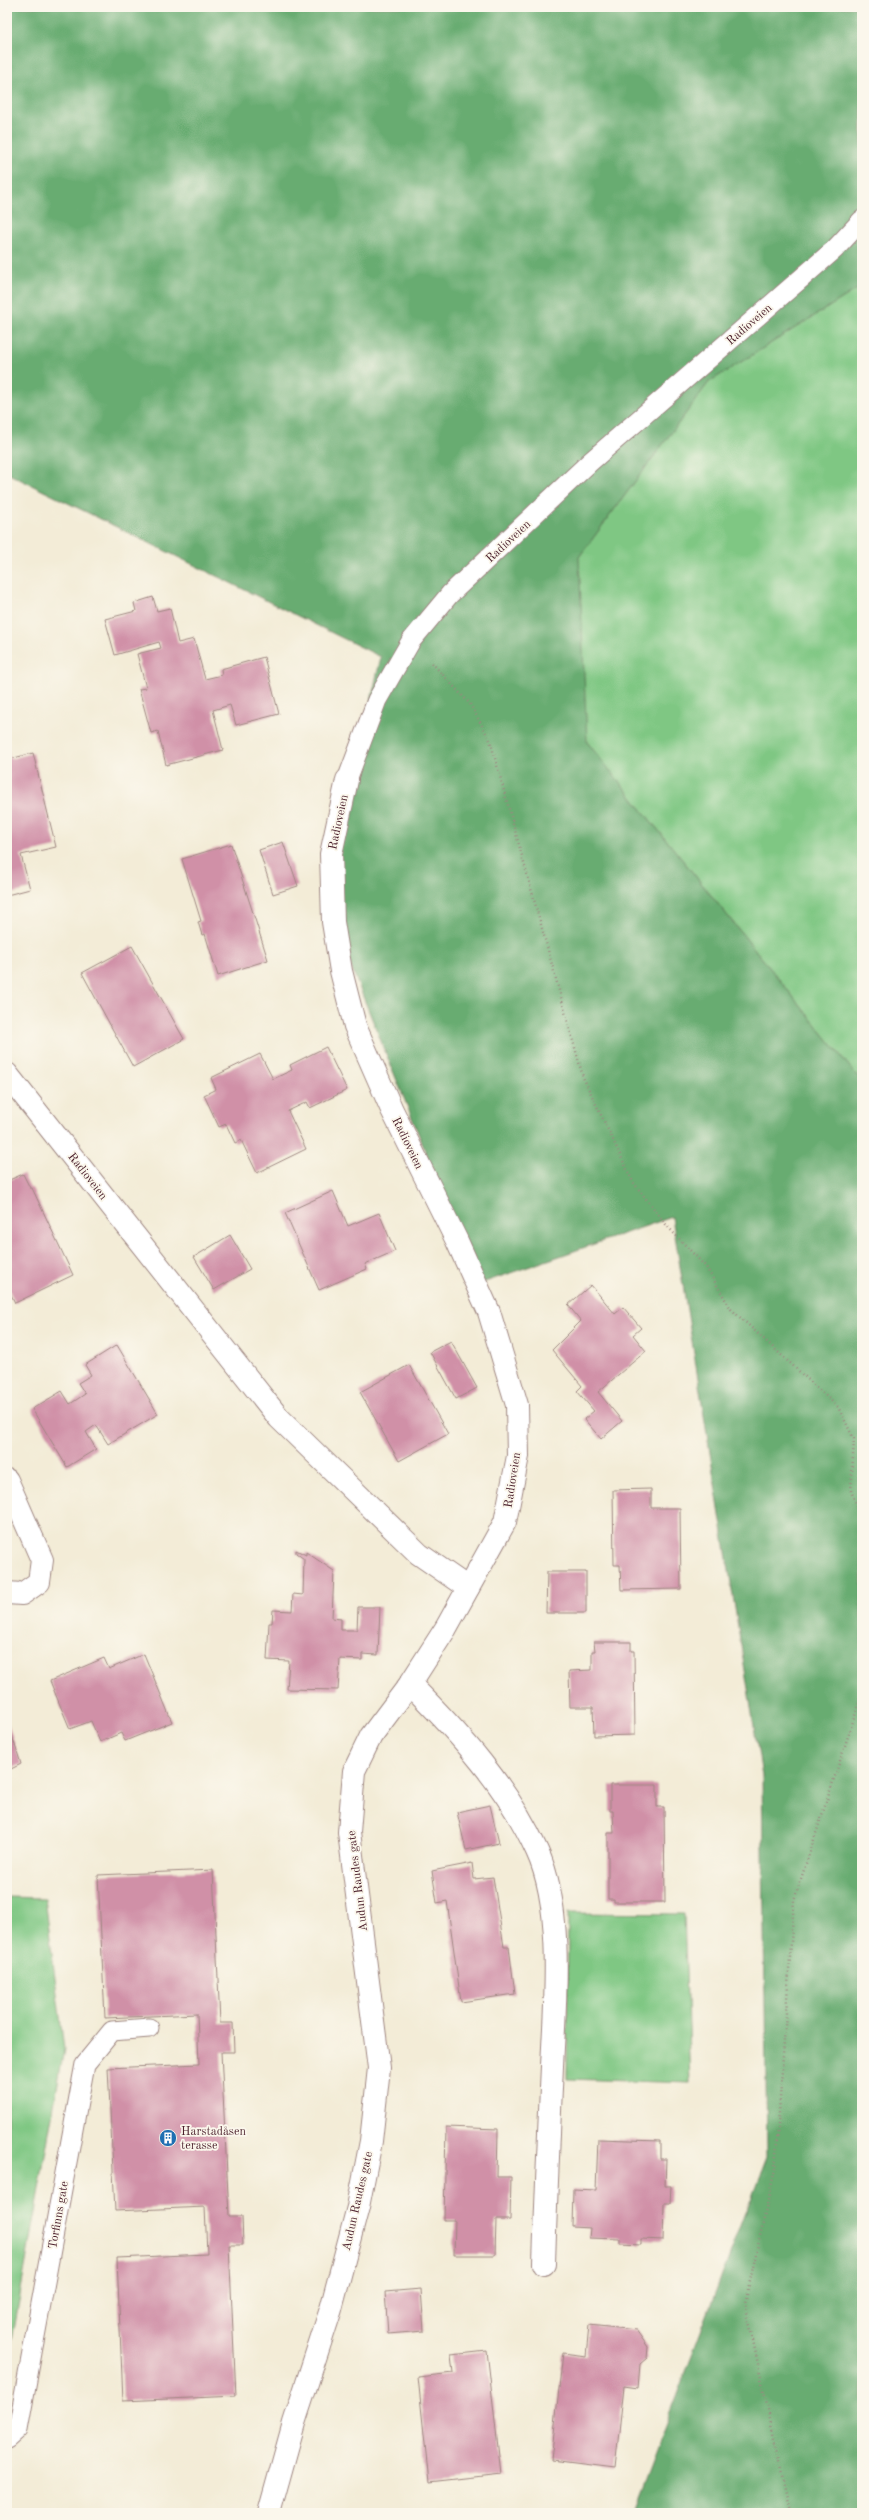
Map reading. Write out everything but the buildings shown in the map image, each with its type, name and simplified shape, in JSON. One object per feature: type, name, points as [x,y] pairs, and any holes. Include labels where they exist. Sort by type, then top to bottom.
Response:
[{"type":"street","name":"Radioveien","points":[[346,780],[331,854],[333,922],[341,971],[356,1026],[392,1110],[457,1241],[489,1312],[517,1405],[518,1456],[505,1522],[468,1588],[410,1684]]},
{"type":"street","name":"Radioveien","points":[[7,1074],[279,1418],[419,1554],[468,1588]]},
{"type":"street","points":[[7,1480],[42,1560],[39,1582],[22,1594],[7,1593]]},
{"type":"street","points":[[410,1684],[447,1721],[482,1762],[516,1810],[538,1852],[551,1901],[556,1968],[544,2264]]},
{"type":"street","name":"Audun Raudes gate","points":[[269,2513],[294,2423],[331,2309],[358,2207],[371,2140],[379,2068],[349,1832],[354,1771],[370,1736],[410,1684]]},
{"type":"lane","name":"Radioveien","points":[[346,780],[377,700],[411,641],[450,594],[590,462],[835,249],[862,220]]},
{"type":"lane","name":"Torfinns gate","points":[[7,2439],[18,2429],[86,2064],[112,2031],[149,2028]]},
{"type":"path","points":[[411,641],[470,704],[490,740],[583,1077],[633,1182],[668,1228],[706,1267],[732,1309],[838,1407],[854,1439],[850,1492],[862,1518]]},
{"type":"path","points":[[790,2513],[745,2303],[775,2170],[794,1900],[862,1694]]},
{"type":"green space","points":[[7,7],[862,7],[862,286],[709,382],[579,557],[587,742],[862,1082],[862,2513],[632,2513],[767,2157],[762,1776],[672,1217],[479,1284],[324,900],[381,657],[7,473]]},
{"type":"green space","points":[[862,286],[862,1082],[621,784],[616,787],[511,623],[579,557],[709,382]]},
{"type":"green space","points":[[7,1897],[45,1898],[64,2049],[7,2368]]},
{"type":"green space","points":[[568,1913],[684,1914],[690,2083],[567,2079]]},
{"type":"place","name":"Harstadåsen terasse","points":[[168,2138]]}]
